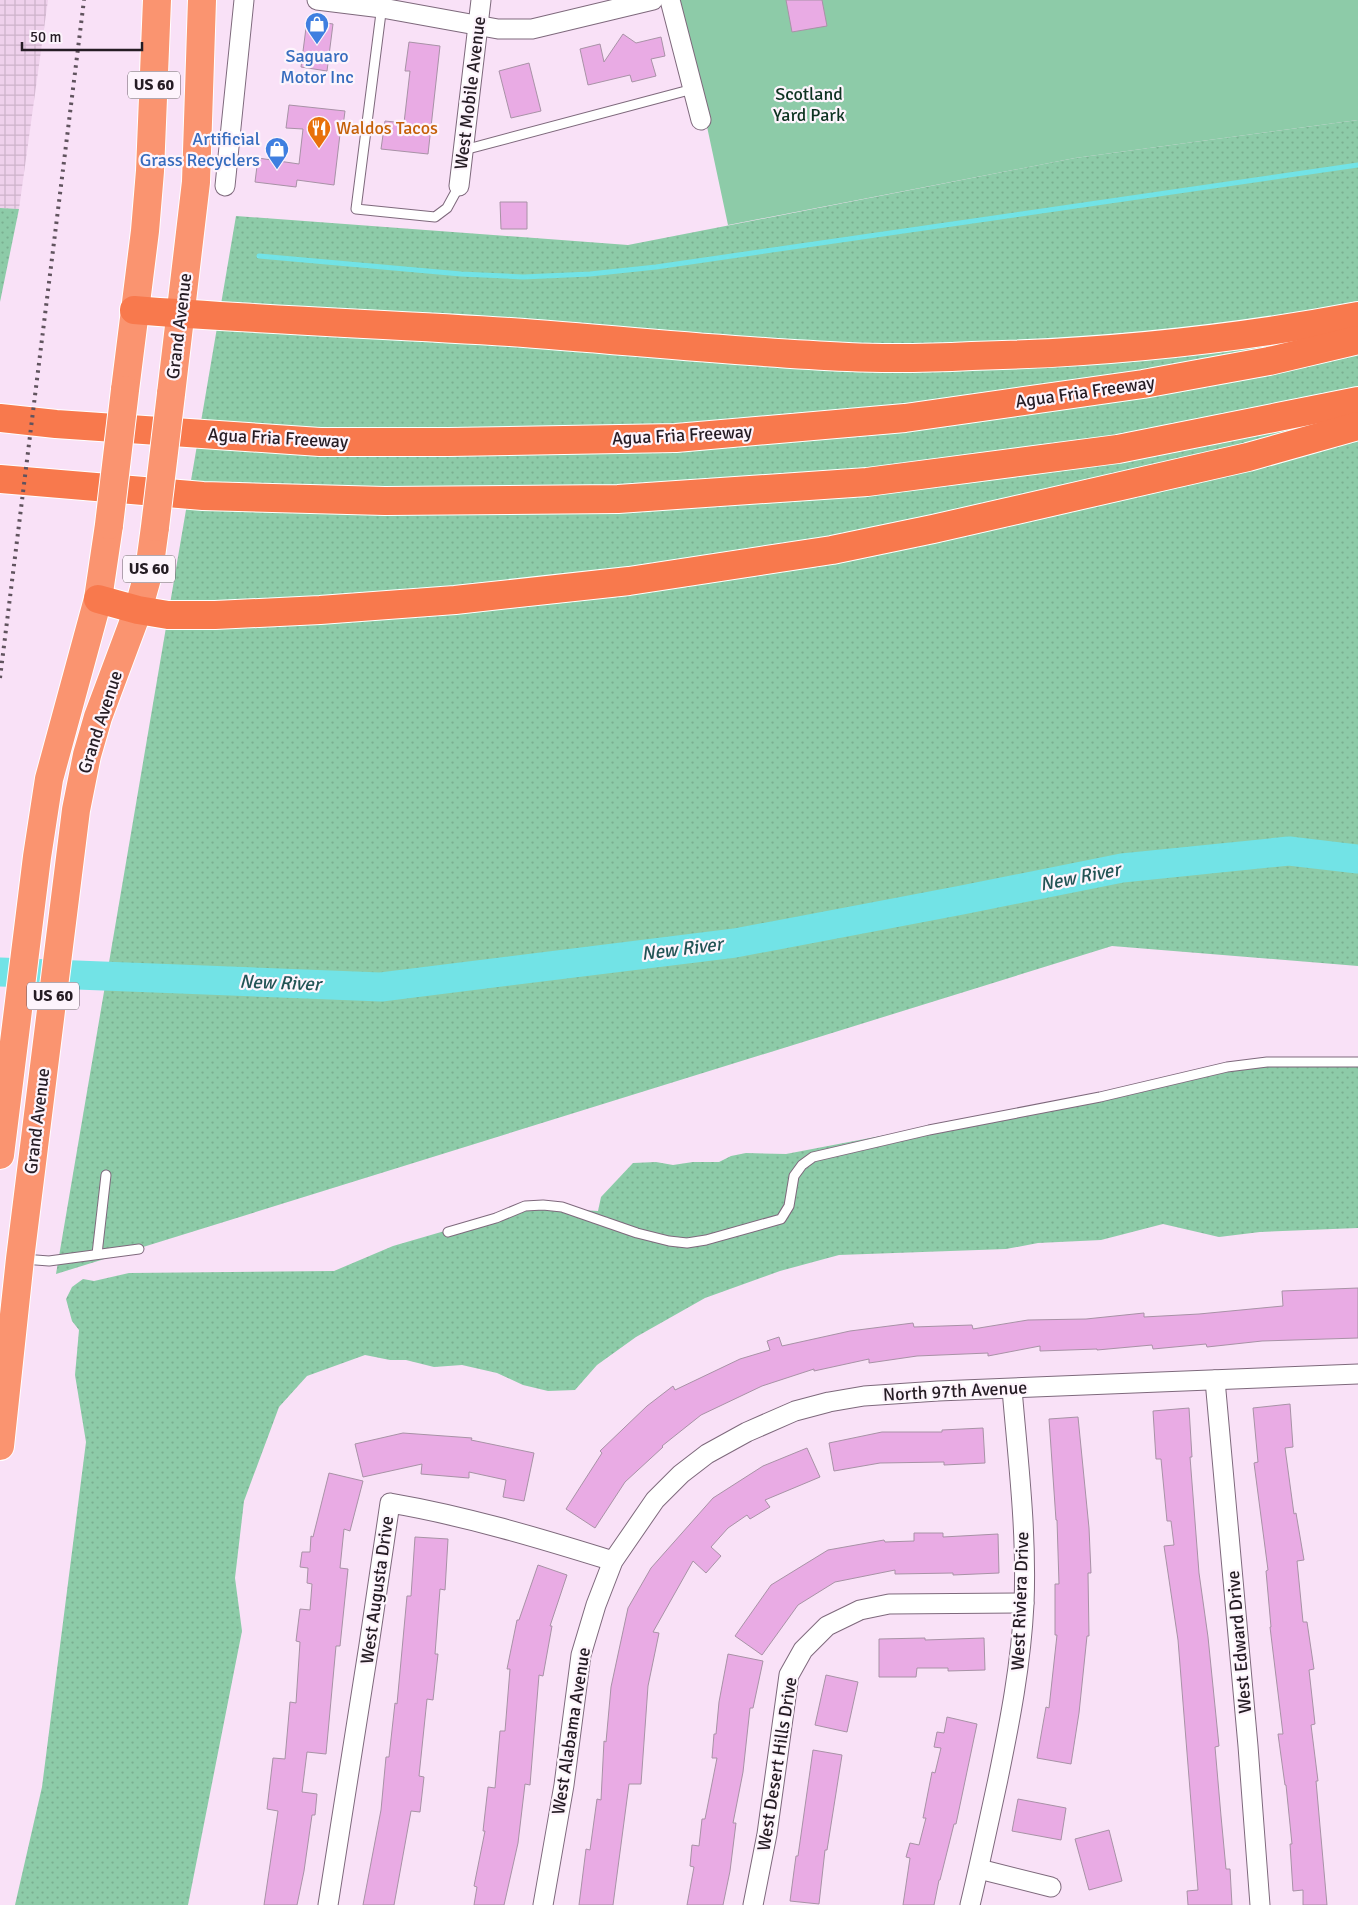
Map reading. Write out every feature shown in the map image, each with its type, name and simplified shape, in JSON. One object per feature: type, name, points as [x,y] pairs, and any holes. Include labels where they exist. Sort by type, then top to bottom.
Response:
[{"type":"highway","name":"Grand Avenue","points":[[0,1155],[37,857],[49,779],[98,599],[109,524],[145,231],[150,171],[157,0]]},
{"type":"highway","name":"Grand Avenue","points":[[0,1446],[20,1259],[76,810],[98,717],[138,610],[149,571],[196,182],[202,0]]},
{"type":"highway","points":[[134,310],[514,332],[664,345],[848,357],[922,358],[1018,356],[1115,350],[1262,332],[1358,316]]},
{"type":"highway","name":"Agua Fria Freeway","points":[[0,418],[56,424],[320,442],[676,438],[905,418],[1143,384],[1269,361],[1358,340]]},
{"type":"highway","points":[[0,478],[203,496],[385,501],[618,499],[868,482],[1118,449],[1358,401]]},
{"type":"highway","points":[[98,599],[138,610],[178,615],[320,610],[456,600],[629,581],[832,550],[933,529],[1248,456],[1358,426]]},
{"type":"street","points":[[225,186],[244,0]]},
{"type":"street","points":[[317,0],[382,4],[498,28],[532,29],[653,0]]},
{"type":"street","name":"West Mobile Avenue","points":[[459,186],[481,0]]},
{"type":"street","points":[[670,0],[701,120]]},
{"type":"street","name":"North 97th Avenue","points":[[613,1561],[655,1500],[682,1474],[707,1454],[747,1432],[787,1415],[830,1402],[864,1396],[899,1393],[1358,1374]]},
{"type":"street","name":"West Edward Drive","points":[[1215,1380],[1248,1746],[1260,1905]]},
{"type":"street","name":"West Riviera Drive","points":[[970,1905],[1008,1731],[1020,1664],[1024,1603],[1023,1524],[1012,1389]]},
{"type":"street","name":"West Augusta Drive","points":[[328,1905],[390,1503],[436,1511],[486,1523],[613,1561]]},
{"type":"street","name":"West Alabama Avenue","points":[[543,1905],[564,1785],[581,1655],[596,1605],[613,1561]]},
{"type":"street","name":"West Desert Hills Drive","points":[[753,1905],[766,1834],[789,1675],[803,1650],[827,1626],[860,1610],[888,1604],[1024,1603]]},
{"type":"street","points":[[979,1869],[1051,1887]]},
{"type":"lane","points":[[382,4],[356,210],[435,217],[447,208],[459,186]]},
{"type":"lane","points":[[464,150],[693,89]]},
{"type":"lane","points":[[448,1232],[496,1218],[525,1206],[543,1205],[562,1207],[637,1233],[669,1241],[687,1243],[706,1240],[780,1219],[789,1206],[794,1176],[802,1165],[813,1157],[929,1130],[1100,1098],[1227,1067],[1266,1062],[1358,1062]]},
{"type":"lane","points":[[97,1254],[106,1174]]},
{"type":"lane","points":[[20,1259],[50,1260],[139,1249]]},
{"type":"shaded area","points":[[0,0],[48,0],[19,209],[0,208]]},
{"type":"green space","name":"Scotland Yard Park","points":[[680,0],[1358,0],[1358,120],[1075,158],[728,225]]},
{"type":"green space","points":[[1358,120],[1358,966],[1112,946],[56,1274],[236,216],[628,245],[1075,158]]},
{"type":"green space","points":[[0,208],[19,209],[0,302]]},
{"type":"green space","points":[[1278,1063],[1358,1064],[1358,1228],[1260,1232],[1219,1237],[1163,1224],[1101,1240],[1038,1243],[1006,1249],[839,1255],[780,1271],[705,1298],[636,1337],[597,1365],[575,1390],[548,1391],[523,1385],[497,1373],[462,1365],[434,1367],[406,1360],[390,1360],[365,1355],[307,1376],[279,1407],[244,1501],[235,1578],[242,1631],[188,1905],[15,1905],[42,1787],[86,1442],[75,1375],[79,1330],[72,1321],[66,1299],[72,1287],[83,1279],[94,1281],[129,1273],[334,1271],[393,1246],[520,1209],[598,1211],[601,1197],[633,1163],[656,1162],[673,1165],[693,1162],[719,1162],[731,1156],[746,1153],[786,1154],[1215,1072]]},
{"type":"building","points":[[786,0],[822,0],[827,26],[792,32]]},
{"type":"building","name":"Saguaro Motor Inc","points":[[307,20],[333,24],[327,71],[301,67]]},
{"type":"building","points":[[623,34],[636,43],[661,37],[665,56],[651,59],[656,76],[632,82],[630,75],[588,85],[580,49],[600,44],[604,62]]},
{"type":"building","points":[[409,42],[440,46],[428,154],[381,149],[385,121],[404,123],[410,71],[405,71]]},
{"type":"building","points":[[529,63],[541,111],[511,118],[499,71]]},
{"type":"building","points":[[289,105],[345,111],[342,134],[340,134],[334,185],[297,180],[296,187],[255,182],[258,158],[299,164],[303,129],[286,128]]},
{"type":"building","points":[[500,202],[527,202],[527,229],[501,229]]},
{"type":"building","points":[[1358,1288],[1358,1338],[1262,1341],[1207,1347],[1206,1344],[1153,1349],[1152,1345],[1097,1350],[1040,1351],[1040,1346],[988,1356],[988,1353],[917,1356],[869,1363],[869,1359],[814,1371],[814,1369],[762,1386],[701,1415],[662,1446],[625,1482],[595,1528],[566,1509],[602,1453],[600,1451],[647,1406],[673,1386],[675,1390],[740,1359],[770,1350],[767,1341],[779,1337],[782,1346],[850,1331],[913,1323],[914,1327],[972,1325],[973,1329],[1028,1320],[1086,1319],[1144,1313],[1144,1317],[1199,1314],[1283,1306],[1282,1291]]},
{"type":"building","points":[[1290,1404],[1293,1447],[1285,1448],[1294,1514],[1296,1513],[1304,1560],[1297,1561],[1303,1622],[1307,1622],[1314,1669],[1309,1670],[1315,1724],[1311,1725],[1318,1781],[1316,1781],[1327,1905],[1303,1905],[1303,1890],[1293,1891],[1290,1844],[1292,1844],[1278,1734],[1283,1734],[1270,1627],[1266,1571],[1268,1570],[1254,1463],[1258,1462],[1253,1408]]},
{"type":"building","points":[[1189,1408],[1192,1457],[1190,1457],[1199,1573],[1208,1637],[1219,1746],[1215,1747],[1226,1869],[1230,1869],[1232,1905],[1188,1905],[1187,1891],[1198,1890],[1178,1640],[1164,1546],[1174,1545],[1171,1521],[1167,1521],[1161,1459],[1156,1459],[1153,1411]]},
{"type":"building","points":[[1078,1417],[1089,1528],[1091,1573],[1088,1573],[1089,1636],[1087,1636],[1079,1713],[1071,1764],[1037,1758],[1046,1707],[1049,1708],[1057,1635],[1055,1635],[1055,1584],[1059,1584],[1057,1520],[1049,1419]]},
{"type":"building","points":[[983,1428],[985,1463],[944,1465],[944,1462],[880,1463],[834,1471],[829,1443],[882,1432],[942,1432],[942,1430]]},
{"type":"building","points":[[403,1433],[472,1438],[471,1440],[534,1453],[524,1501],[503,1497],[506,1480],[469,1472],[469,1478],[421,1474],[422,1464],[363,1477],[355,1444]]},
{"type":"building","points":[[807,1448],[820,1477],[765,1500],[770,1507],[750,1519],[747,1515],[728,1528],[711,1547],[721,1556],[706,1573],[693,1561],[653,1632],[659,1633],[648,1686],[641,1784],[629,1784],[613,1905],[579,1905],[586,1849],[590,1850],[597,1799],[601,1800],[604,1741],[606,1742],[611,1687],[628,1608],[651,1568],[713,1498],[763,1466]]},
{"type":"building","points":[[329,1473],[363,1481],[350,1531],[344,1529],[340,1568],[348,1569],[340,1646],[336,1646],[326,1754],[307,1752],[302,1792],[317,1794],[315,1815],[312,1815],[297,1905],[264,1905],[278,1811],[267,1809],[273,1758],[285,1759],[290,1702],[296,1703],[300,1642],[296,1641],[300,1609],[310,1610],[312,1584],[307,1583],[308,1568],[300,1567],[302,1552],[310,1552],[311,1536],[313,1537]]},
{"type":"building","points":[[914,1533],[943,1533],[943,1537],[998,1534],[999,1573],[953,1575],[953,1573],[895,1574],[895,1570],[835,1582],[798,1605],[762,1655],[735,1636],[771,1585],[828,1550],[884,1540],[885,1542],[914,1541]]},
{"type":"building","points":[[415,1537],[448,1539],[445,1590],[440,1589],[435,1654],[438,1654],[433,1700],[427,1699],[419,1776],[424,1777],[420,1812],[411,1811],[394,1905],[363,1905],[381,1810],[386,1757],[389,1757],[395,1703],[397,1704],[407,1596],[411,1596]]},
{"type":"building","points":[[538,1565],[567,1575],[550,1626],[552,1626],[543,1676],[539,1675],[530,1785],[525,1784],[518,1843],[504,1905],[474,1905],[477,1887],[474,1886],[485,1831],[483,1831],[488,1787],[495,1788],[500,1731],[505,1731],[510,1669],[507,1669],[517,1620],[519,1620]]},
{"type":"building","points":[[925,1638],[925,1640],[984,1638],[985,1670],[948,1671],[948,1668],[917,1668],[916,1677],[879,1677],[879,1639]]},
{"type":"building","points":[[728,1654],[763,1661],[753,1708],[750,1708],[743,1772],[733,1823],[736,1823],[730,1871],[723,1905],[687,1905],[694,1867],[690,1866],[692,1845],[699,1846],[702,1819],[705,1819],[717,1758],[712,1758],[714,1734],[716,1734],[719,1702]]},
{"type":"building","points":[[826,1675],[858,1682],[847,1732],[815,1725]]},
{"type":"building","points":[[947,1717],[977,1724],[956,1824],[954,1824],[934,1905],[903,1905],[910,1858],[906,1857],[910,1843],[919,1845],[926,1818],[923,1818],[932,1772],[935,1773],[941,1748],[934,1747],[937,1732],[944,1733]]},
{"type":"building","points":[[813,1750],[842,1755],[827,1850],[825,1850],[819,1904],[790,1901]]},
{"type":"building","points":[[1018,1799],[1066,1808],[1061,1840],[1012,1831]]},
{"type":"building","points":[[1109,1830],[1122,1881],[1089,1890],[1075,1839]]},
{"type":"waterway","points":[[259,256],[461,274],[523,277],[590,274],[656,267],[1358,165]]},
{"type":"waterway","name":"New River","points":[[0,972],[381,987],[735,943],[1122,868],[1289,851],[1358,859]]},
{"type":"railway","points":[[0,678],[84,0]]},
{"type":"place","name":"Saguaro Motor Inc","points":[[317,45]]},
{"type":"place","name":"Waldos Tacos","points":[[319,149]]},
{"type":"place","name":"Artificial Grass Recyclers","points":[[277,170]]}]
